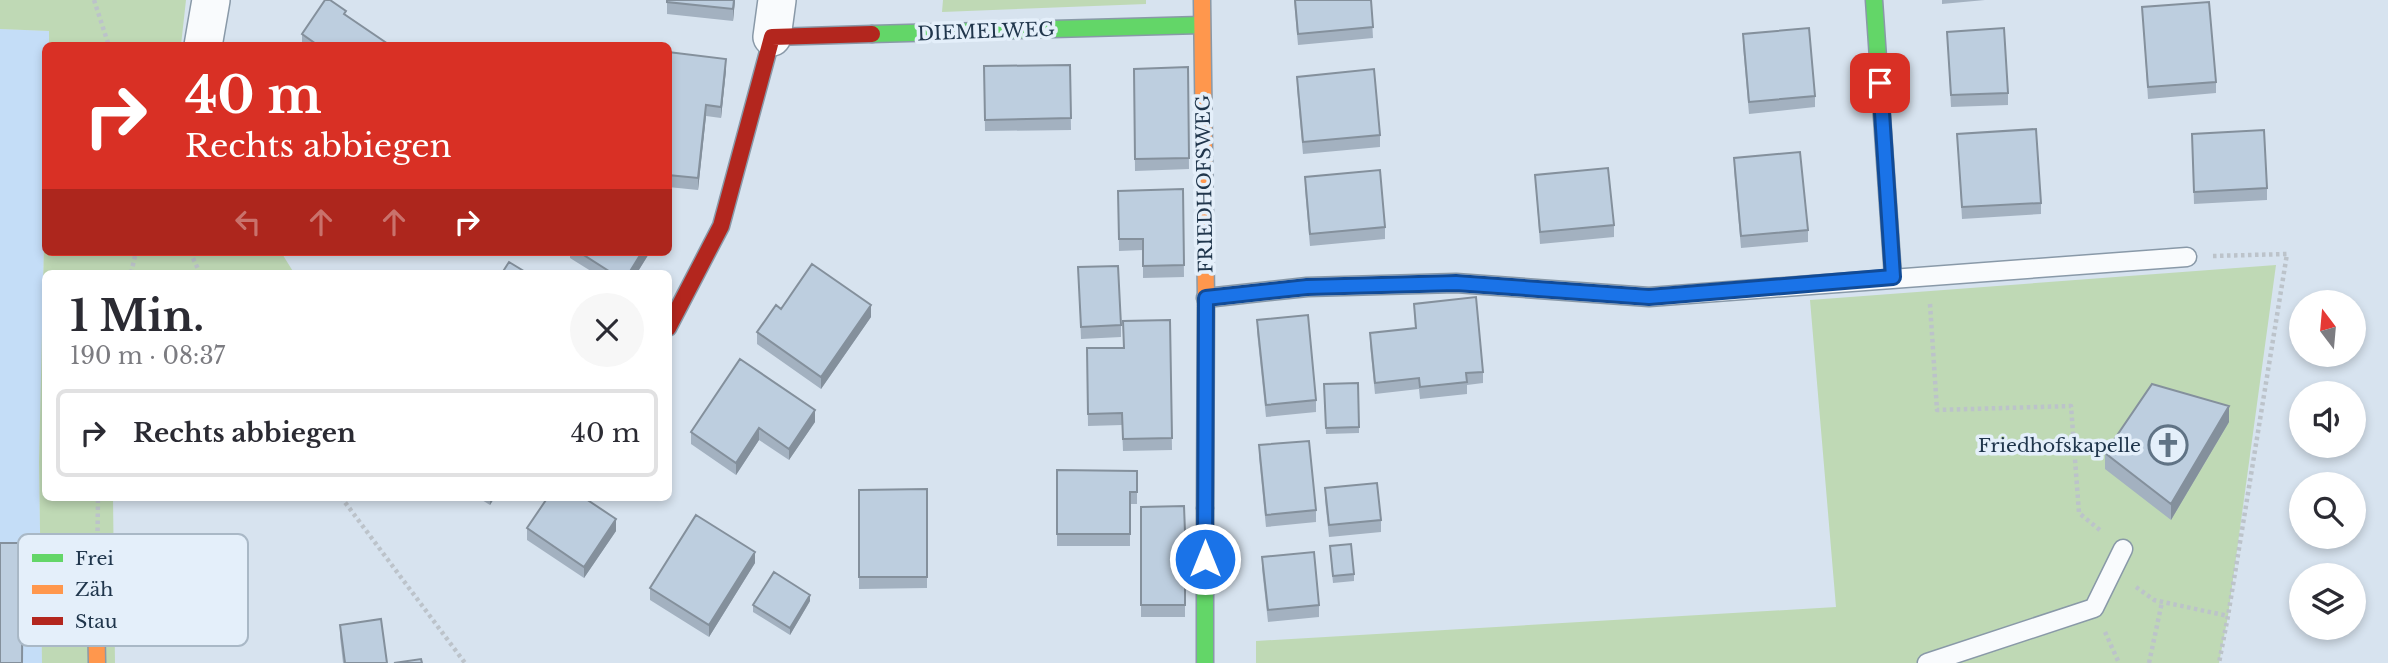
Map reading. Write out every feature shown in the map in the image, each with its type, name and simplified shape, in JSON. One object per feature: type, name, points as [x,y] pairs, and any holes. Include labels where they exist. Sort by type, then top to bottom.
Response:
[{"type":"street","points":[[204,42],[211,0]]},
{"type":"street","points":[[672,320],[721,226],[772,37],[777,0]]},
{"type":"street","name":"FRIEDHOFSWEG","points":[[1202,0],[1206,298],[1205,663]]},
{"type":"street","points":[[1874,0],[1893,277]]},
{"type":"street","name":"DIEMELWEG","points":[[772,37],[1201,25]]},
{"type":"lane","points":[[1206,298],[1307,287],[1456,283],[1649,297],[2187,257]]},
{"type":"lane","points":[[1927,663],[2094,608],[2123,549]]},
{"type":"path","points":[[94,0],[108,42]]},
{"type":"path","points":[[2187,257],[2287,254],[2220,663]]},
{"type":"path","points":[[1928,275],[1937,410],[2071,406],[2079,513],[2123,549]]},
{"type":"path","points":[[97,534],[98,501]]},
{"type":"path","points":[[344,501],[465,663]]},
{"type":"path","points":[[2113,572],[2154,600],[2228,616]]},
{"type":"path","points":[[2150,663],[2162,602]]},
{"type":"shaded area","points":[[0,29],[49,31],[49,42],[42,42],[44,256],[40,534],[18,534],[18,646],[42,646],[42,663],[0,663]]},
{"type":"green space","points":[[0,0],[186,0],[181,42],[49,42],[49,31],[0,29]]},
{"type":"green space","points":[[943,0],[1146,0],[1146,4],[942,12]]},
{"type":"green space","points":[[44,256],[283,256],[292,270],[43,270]]},
{"type":"green space","points":[[2276,265],[2228,616],[2219,663],[1256,663],[1256,641],[1836,607],[1810,300]]},
{"type":"green space","points":[[42,332],[42,501],[113,501],[113,534],[40,534]]},
{"type":"green space","points":[[42,646],[115,646],[115,663],[42,663]]},
{"type":"building","points":[[325,0],[330,0],[346,11],[344,14],[385,42],[313,42],[302,34]]},
{"type":"building","points":[[667,0],[734,0],[733,9]]},
{"type":"building","points":[[1295,0],[1371,0],[1373,27],[1298,34]]},
{"type":"building","points":[[2209,2],[2216,82],[2148,87],[2142,7]]},
{"type":"building","points":[[1809,28],[1815,96],[1749,102],[1743,34]]},
{"type":"building","points":[[2004,28],[2008,93],[1951,95],[1947,32]]},
{"type":"building","points":[[672,52],[726,59],[721,107],[706,105],[698,178],[672,175]]},
{"type":"building","points":[[1070,65],[1071,118],[985,120],[984,66]]},
{"type":"building","points":[[1188,67],[1189,158],[1135,159],[1134,69]]},
{"type":"building","points":[[1374,69],[1380,135],[1303,142],[1297,77]]},
{"type":"building","points":[[2036,129],[2041,203],[1962,207],[1957,134]]},
{"type":"building","points":[[2264,130],[2267,188],[2194,192],[2192,134]]},
{"type":"building","points":[[1800,152],[1808,230],[1741,236],[1734,158]]},
{"type":"building","points":[[1608,168],[1614,225],[1540,232],[1535,175]]},
{"type":"building","points":[[1380,170],[1385,227],[1310,234],[1305,177]]},
{"type":"building","points":[[1183,189],[1184,265],[1143,266],[1143,239],[1119,239],[1118,191]]},
{"type":"building","points":[[585,256],[640,256],[631,270],[607,270]]},
{"type":"building","points":[[509,262],[522,270],[504,270]]},
{"type":"building","points":[[812,264],[871,305],[821,377],[757,332],[776,305],[781,309]]},
{"type":"building","points":[[1118,266],[1121,325],[1081,327],[1078,267]]},
{"type":"building","points":[[1476,297],[1483,372],[1466,373],[1467,382],[1420,387],[1419,378],[1375,383],[1370,333],[1416,328],[1414,304]]},
{"type":"building","points":[[1308,315],[1316,400],[1266,405],[1257,320]]},
{"type":"building","points":[[1170,320],[1172,438],[1123,439],[1122,413],[1088,414],[1087,348],[1124,348],[1123,321]]},
{"type":"building","points":[[740,359],[815,410],[789,449],[759,428],[736,463],[691,432]]},
{"type":"building","points":[[1358,383],[1359,427],[1326,428],[1324,384]]},
{"type":"building","name":"Friedhofskapelle","points":[[2152,384],[2229,406],[2171,504],[2105,453]]},
{"type":"building","points":[[1309,441],[1316,510],[1266,515],[1259,445]]},
{"type":"building","points":[[1057,470],[1137,471],[1137,492],[1130,492],[1130,534],[1057,534]]},
{"type":"building","points":[[1377,483],[1381,520],[1329,525],[1325,488]]},
{"type":"building","points":[[927,489],[927,577],[859,577],[859,490]]},
{"type":"building","points":[[545,501],[589,501],[616,519],[584,567],[527,528]]},
{"type":"building","points":[[1184,506],[1185,532],[1197,532],[1197,554],[1185,555],[1185,605],[1141,605],[1141,507]]},
{"type":"building","points":[[696,515],[755,552],[709,625],[650,588]]},
{"type":"building","points":[[0,543],[18,543],[18,646],[22,646],[22,663],[0,663]]},
{"type":"building","points":[[1351,544],[1354,574],[1333,576],[1330,546]]},
{"type":"building","points":[[1314,552],[1319,605],[1268,610],[1262,557]]},
{"type":"building","points":[[774,572],[810,595],[790,628],[753,605]]},
{"type":"building","points":[[381,619],[387,663],[345,663],[340,625]]},
{"type":"building","points":[[421,659],[422,663],[394,663]]},
{"type":"traffic: fast","points":[[1874,0],[1893,277]]},
{"type":"traffic: fast","points":[[872,34],[1201,25]]},
{"type":"traffic: fast","points":[[1205,508],[1205,663]]},
{"type":"traffic: slow","points":[[1202,0],[1206,298],[1205,508]]},
{"type":"traffic: slow","points":[[97,646],[97,663]]},
{"type":"traffic: jam","points":[[672,320],[721,226],[772,37],[872,34]]},
{"type":"place","name":"Friedhofskapelle","points":[[2168,445]]},
{"type":"route","points":[[1205,559],[1206,298],[1307,287],[1456,283],[1649,297],[1893,277],[1880,83]]}]
